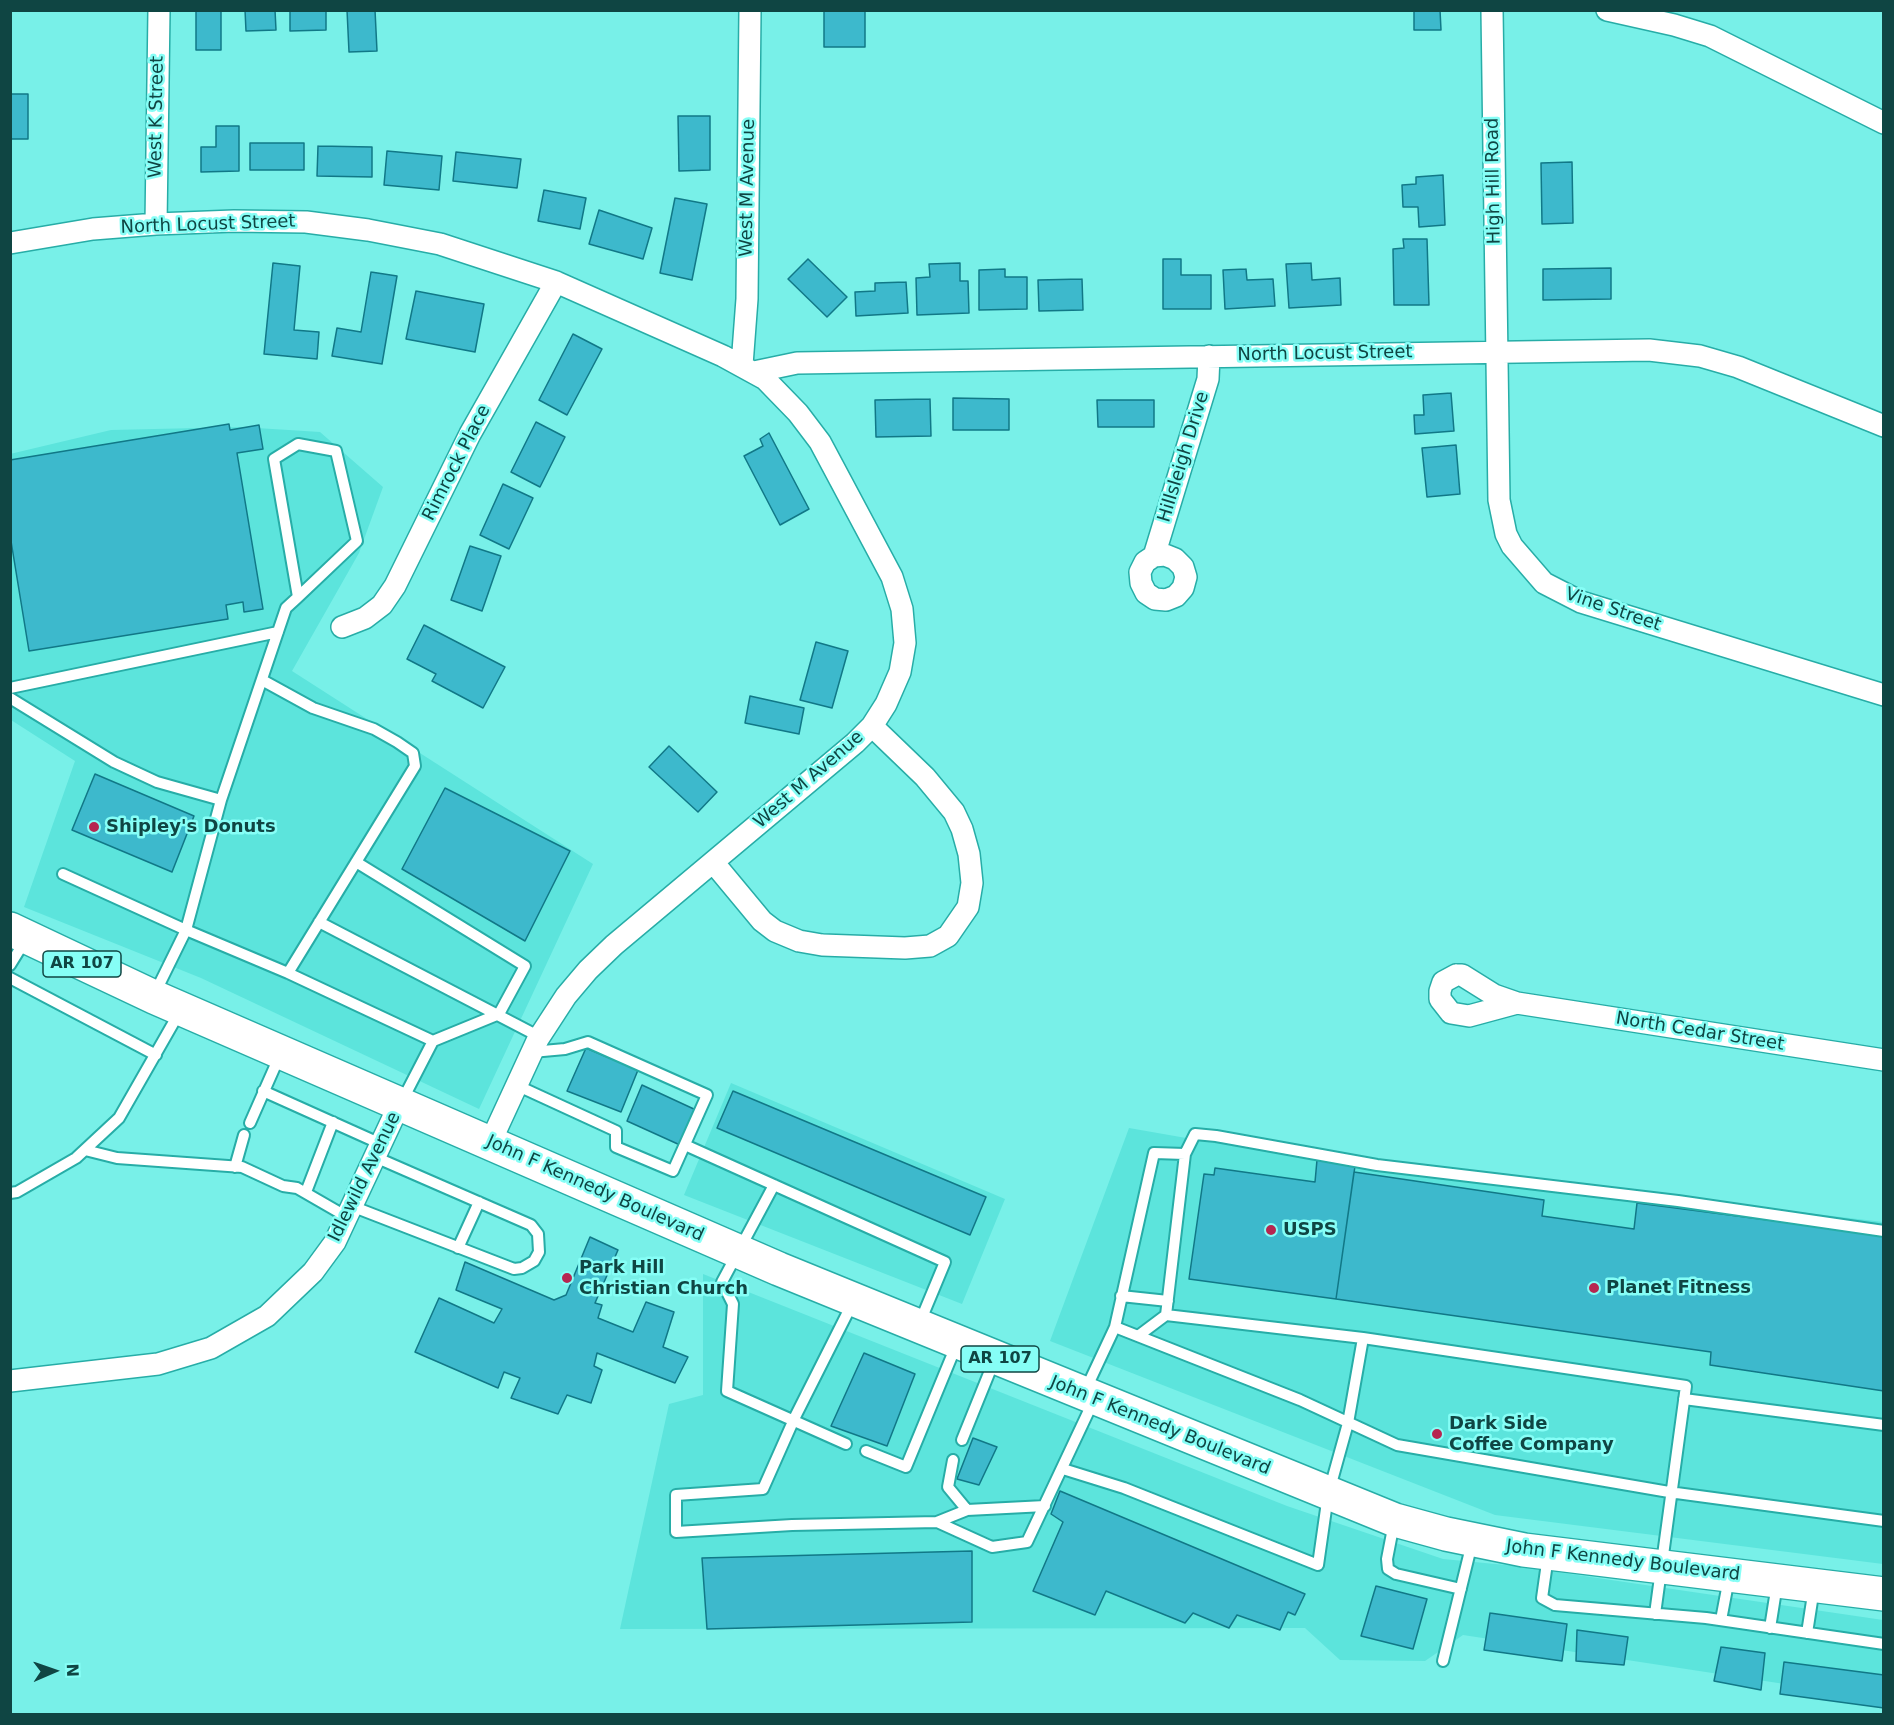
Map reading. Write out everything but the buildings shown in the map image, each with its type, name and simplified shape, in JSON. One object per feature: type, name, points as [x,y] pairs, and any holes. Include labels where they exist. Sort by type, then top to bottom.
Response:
[{"type":"main road","name":"John F Kennedy Boulevard","points":[[16,944],[168,1003],[740,1252],[1328,1495],[1395,1520],[1472,1540],[1549,1553],[1884,1594]]},
{"type":"street","name":"West K Street","points":[[156,224],[159,10]]},
{"type":"street","name":"West M Avenue","points":[[490,1143],[536,1044],[566,996],[588,970],[614,945],[855,743],[872,726],[886,704],[900,672],[905,643],[902,609],[895,588],[820,442],[776,390],[747,369],[750,10]]},
{"type":"street","name":"High Hill Road","points":[[1492,10],[1497,352]]},
{"type":"street","points":[[1607,10],[1674,25],[1710,36],[1884,123]]},
{"type":"street","name":"North Locust Street","points":[[10,243],[93,229],[234,221],[306,222],[368,230],[478,255],[556,282],[747,369],[797,363],[1649,350],[1700,356],[1738,367],[1884,426]]},
{"type":"street","name":"Rimrock Place","points":[[342,627],[365,618],[382,605],[395,586],[470,434],[556,282]]},
{"type":"street","name":"Vine Street","points":[[1497,352],[1502,516],[1512,546],[1544,583],[1581,602],[1884,695]]},
{"type":"street","name":"Hillsleigh Drive","points":[[1154,556],[1208,379],[1209,356]]},
{"type":"street","points":[[713,862],[762,921],[775,931],[799,941],[905,948],[930,946],[948,936],[968,907],[972,883],[969,854],[962,830],[954,812],[925,777],[872,726]]},
{"type":"street","name":"North Cedar Street","points":[[1517,1004],[1884,1060]]},
{"type":"street","name":"Idlewild Avenue","points":[[10,1381],[158,1364],[225,1342],[267,1316],[291,1296],[313,1272],[335,1242],[400,1103]]},
{"type":"lane","points":[[10,1193],[31,1184],[85,1150],[119,1118],[156,1055],[186,930],[221,800],[286,609],[357,541],[336,451],[298,444],[274,459],[298,597]]},
{"type":"lane","points":[[10,688],[278,632]]},
{"type":"lane","points":[[262,680],[313,708],[374,729],[413,753],[415,766],[288,973]]},
{"type":"lane","points":[[10,698],[114,762],[157,782],[221,800]]},
{"type":"lane","points":[[356,862],[525,966],[500,1014],[433,1041],[400,1103]]},
{"type":"lane","points":[[63,874],[288,973],[433,1041]]},
{"type":"lane","points":[[319,922],[500,1014],[536,1044],[565,1049],[588,1042],[707,1095],[674,1171],[616,1148],[616,1131],[516,1085]]},
{"type":"lane","points":[[10,978],[156,1055]]},
{"type":"lane","points":[[250,1123],[281,1052]]},
{"type":"lane","points":[[85,1150],[117,1158],[235,1167],[306,1192],[351,1212],[514,1269],[522,1268],[534,1261],[539,1252],[538,1234],[531,1225],[479,1202],[378,1151],[333,1122],[263,1091]]},
{"type":"lane","points":[[306,1192],[333,1122]]},
{"type":"lane","points":[[1166,1315],[1185,1154],[1194,1134],[1216,1136],[1377,1166],[1678,1201],[1884,1231]]},
{"type":"lane","points":[[235,1167],[244,1135]]},
{"type":"lane","points":[[685,1145],[945,1262],[918,1325]]},
{"type":"lane","points":[[937,1522],[992,1546],[1027,1542],[1063,1469],[1115,1327],[1154,1153],[1185,1154]]},
{"type":"lane","points":[[774,1185],[722,1282],[733,1304],[727,1391],[795,1419],[846,1444]]},
{"type":"lane","points":[[458,1248],[479,1202]]},
{"type":"lane","points":[[1121,1296],[1168,1301]]},
{"type":"lane","points":[[855,1299],[763,1489],[676,1494],[676,1532],[792,1525],[937,1522],[967,1510],[1045,1506]]},
{"type":"lane","points":[[1138,1336],[1166,1315],[1363,1338],[1686,1386],[1655,1614]]},
{"type":"lane","points":[[1115,1327],[1300,1400],[1397,1445],[1670,1492],[1884,1521]]},
{"type":"lane","points":[[1063,1469],[1124,1488],[1318,1564],[1328,1495],[1348,1424],[1363,1338]]},
{"type":"lane","points":[[866,1451],[906,1467],[957,1341]]},
{"type":"lane","points":[[963,1440],[996,1358]]},
{"type":"lane","points":[[1684,1399],[1884,1425]]},
{"type":"lane","points":[[953,1460],[948,1487],[967,1510]]},
{"type":"lane","points":[[1395,1520],[1387,1559],[1388,1569],[1396,1574],[1461,1589]]},
{"type":"lane","points":[[1443,1661],[1472,1540]]},
{"type":"lane","points":[[1549,1553],[1542,1598],[1555,1605],[1721,1620],[1884,1644]]},
{"type":"lane","points":[[1721,1620],[1729,1575]]},
{"type":"lane","points":[[1770,1628],[1778,1580]]},
{"type":"lane","points":[[1807,1633],[1815,1585]]},
{"type":"shaded area","points":[[241,427],[320,432],[383,487],[359,553],[292,671],[593,864],[479,1109],[201,978],[24,907],[75,761],[11,720],[10,454],[111,430]]},
{"type":"shaded area","points":[[731,1083],[1005,1199],[962,1304],[684,1195]]},
{"type":"shaded area","points":[[1129,1128],[1209,1142],[1883,1222],[1883,1564],[1495,1515],[1050,1341]]},
{"type":"shaded area","points":[[703,1274],[1287,1506],[1443,1559],[1516,1566],[1883,1620],[1883,1699],[1463,1635],[1425,1661],[1340,1660],[1305,1628],[620,1629],[669,1404],[703,1395]]},
{"type":"place","name":"Shipley's Donuts","points":[[94,827]]},
{"type":"place","name":"USPS","points":[[1271,1230]]},
{"type":"place","name":"Park Hill Christian Church","points":[[567,1278]]},
{"type":"place","name":"Planet Fitness","points":[[1594,1288]]},
{"type":"place","name":"Dark Side Coffee Company","points":[[1437,1434]]}]
